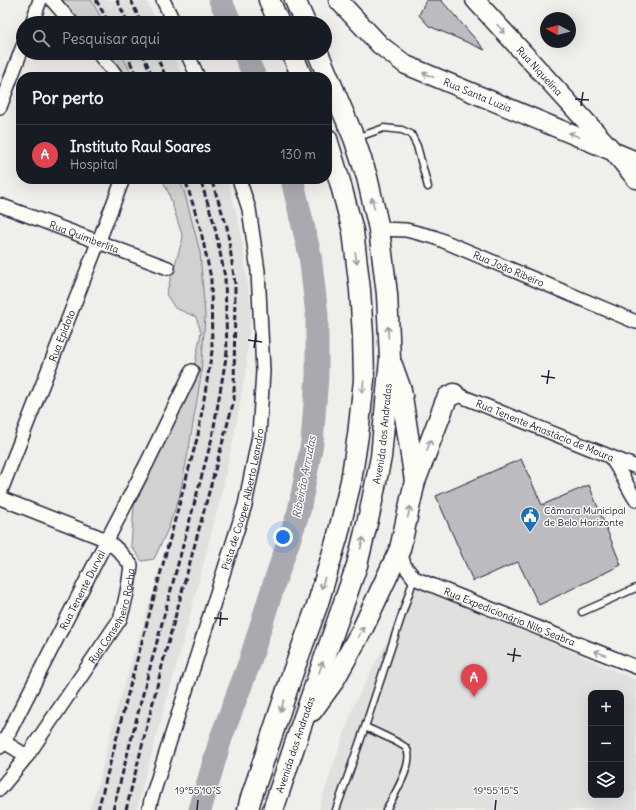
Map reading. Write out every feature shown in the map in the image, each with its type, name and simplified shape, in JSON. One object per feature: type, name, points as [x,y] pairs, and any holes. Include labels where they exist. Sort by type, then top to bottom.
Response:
[{"type":"main road","points":[[269,0],[276,16]]},
{"type":"main road","points":[[295,0],[302,16]]},
{"type":"main road","points":[[295,60],[300,72]]},
{"type":"main road","name":"Avenida dos Andradas","points":[[321,60],[326,72]]},
{"type":"main road","name":"Avenida dos Andradas","points":[[273,810],[357,565],[381,457],[390,359],[386,294],[379,229],[367,177],[354,138],[332,86]]},
{"type":"main road","points":[[248,810],[293,672],[318,603],[338,535],[351,481],[358,435],[364,380],[360,290],[353,231],[332,156]]},
{"type":"main road","points":[[390,359],[401,390],[416,481]]},
{"type":"main road","points":[[302,723],[334,682],[362,630],[400,549],[416,481],[445,403],[448,397],[454,394]]},
{"type":"street","points":[[34,16],[40,0]]},
{"type":"street","points":[[52,0],[66,16]]},
{"type":"street","points":[[163,0],[171,16]]},
{"type":"street","name":"Rua Santa Luzia","points":[[338,0],[380,45],[406,65],[636,161]]},
{"type":"street","name":"Rua Niquelina","points":[[475,0],[613,151],[636,179]]},
{"type":"street","points":[[0,107],[18,60]]},
{"type":"street","points":[[104,60],[113,72]]},
{"type":"street","points":[[190,60],[196,72]]},
{"type":"street","name":"Rua Epidoto","points":[[0,493],[121,184]]},
{"type":"street","name":"Pista de Cooper Alberto Leandro","points":[[149,810],[245,505],[259,436],[262,371],[258,271],[248,209],[240,184]]},
{"type":"street","name":"Rua Quimberlita","points":[[0,205],[168,268]]},
{"type":"street","name":"Rua João Ribeiro","points":[[379,229],[406,230],[434,237],[636,322]]},
{"type":"street","points":[[107,540],[192,370]]},
{"type":"street","name":"Rua Tenente Anastácio de Moura","points":[[454,394],[636,467]]},
{"type":"street","points":[[611,458],[636,500]]},
{"type":"street","name":"Rua Tenente Durval","points":[[0,498],[107,540],[1,743]]},
{"type":"street","name":"Rua Conselheiro Rocha","points":[[0,789],[27,756],[120,620],[130,582],[131,565],[107,540]]},
{"type":"street","points":[[400,549],[404,565],[414,578]]},
{"type":"street","name":"Rua Expedicionário Nilo Seabra","points":[[414,578],[636,667]]},
{"type":"street","points":[[1,743],[27,756]]},
{"type":"lane","points":[[354,138],[384,128],[402,130],[411,134],[417,146],[428,187]]},
{"type":"lane","points":[[336,810],[414,578]]},
{"type":"lane","points":[[582,612],[636,588]]},
{"type":"lane","points":[[365,727],[406,747],[410,755],[405,773],[386,810]]},
{"type":"shaded area","points":[[59,0],[91,0],[100,16],[72,16]]},
{"type":"shaded area","points":[[60,0],[146,0],[154,16],[77,16]]},
{"type":"shaded area","points":[[109,60],[124,60],[130,72],[118,72]]},
{"type":"shaded area","points":[[116,60],[175,60],[181,72],[123,72]]},
{"type":"shaded area","points":[[164,184],[181,184],[200,252],[205,316],[201,376],[179,498],[168,529],[154,559],[142,561],[131,546],[134,506],[190,389],[201,332],[196,317],[175,308],[166,294],[183,238]]},
{"type":"shaded area","points":[[168,184],[228,184],[240,226],[251,310],[246,371],[222,492],[137,810],[89,810],[100,777],[114,719],[153,593],[176,510],[191,448],[202,378],[204,326],[187,243]]},
{"type":"shaded area","points":[[418,583],[636,680],[636,810],[319,810],[355,702]]},
{"type":"building","points":[[426,0],[441,0],[485,50],[429,26],[419,15]]},
{"type":"building","name":"Câmara Municipal de Belo Horizonte","points":[[521,459],[542,505],[589,485],[621,565],[539,605],[518,562],[473,581],[436,496]]},
{"type":"waterway","name":"Ribeirão Arrudas","points":[[220,0],[228,16]]},
{"type":"waterway","name":"Ribeirão Arrudas","points":[[247,60],[253,72]]},
{"type":"waterway","name":"Ribeirão Arrudas","points":[[200,810],[221,738],[249,664],[299,511],[312,443],[317,376],[317,315],[310,255],[293,184]]},
{"type":"railway","points":[[96,0],[105,16]]},
{"type":"railway","points":[[117,0],[125,16]]},
{"type":"railway","points":[[131,0],[138,16]]},
{"type":"railway","points":[[129,60],[135,72]]},
{"type":"railway","points":[[145,60],[151,72]]},
{"type":"railway","points":[[158,60],[164,72]]},
{"type":"railway","points":[[98,810],[198,435],[212,351],[211,278],[200,227],[187,184]]},
{"type":"railway","points":[[113,810],[212,438],[227,352],[225,277],[214,223],[202,184]]},
{"type":"railway","points":[[126,810],[164,658],[234,400],[235,284],[227,227],[213,184]]},
{"type":"place","name":"Câmara Municipal de Belo Horizonte","points":[[530,533]]},
{"type":"place","name":"Instituto Raul Soares","points":[[474,697]]}]
